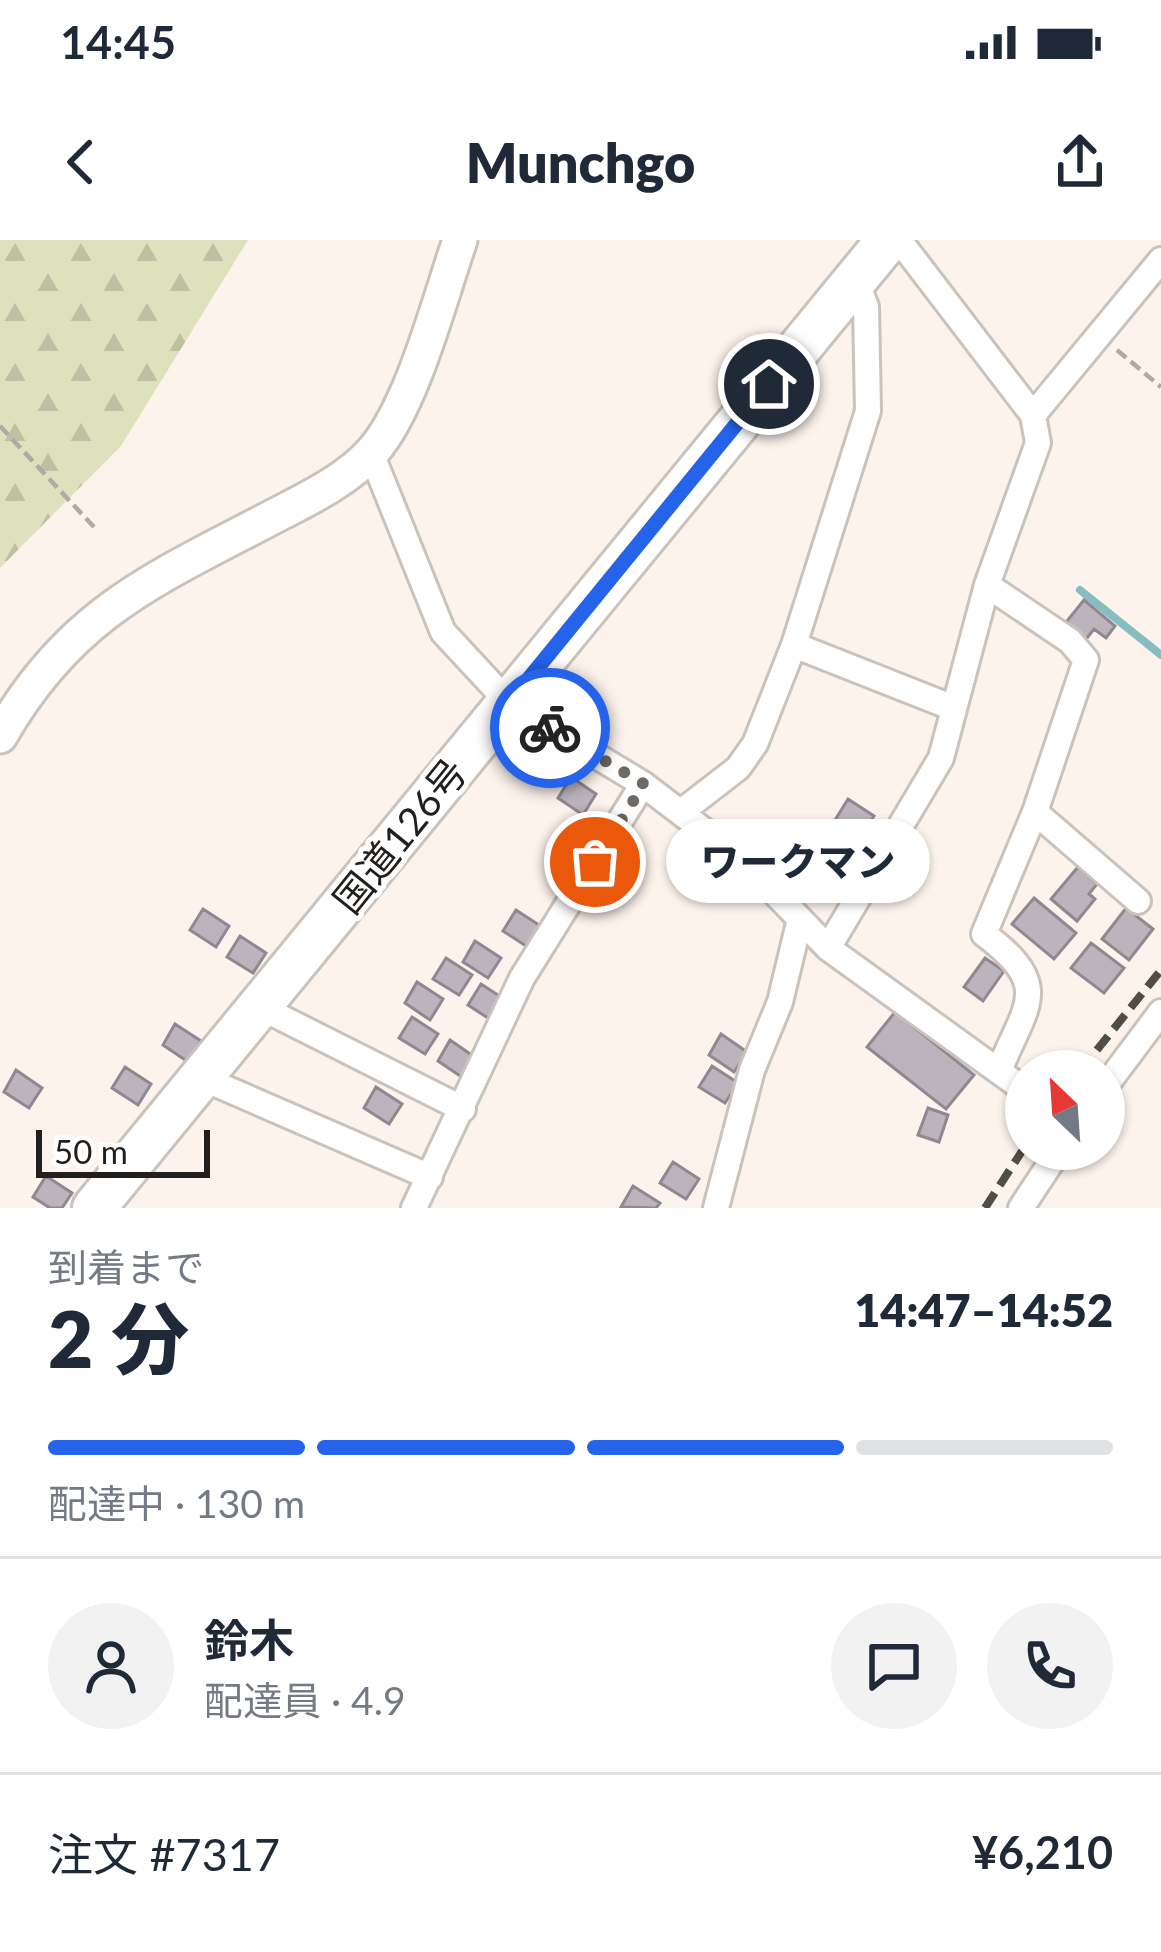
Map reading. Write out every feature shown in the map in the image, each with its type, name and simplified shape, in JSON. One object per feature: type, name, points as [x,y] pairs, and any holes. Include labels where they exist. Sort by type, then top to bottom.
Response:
[{"type":"highway","name":"国道126号","points":[[94,1208],[888,240]]},
{"type":"street","points":[[0,736],[27,689],[72,638],[126,594],[312,496],[371,454],[423,349],[460,240]]},
{"type":"street","points":[[828,948],[941,758],[987,585],[1038,443],[1033,415],[899,240]]},
{"type":"street","points":[[1033,415],[1161,260]]},
{"type":"street","points":[[681,812],[738,768],[755,744],[794,645],[868,411],[866,307],[856,277]]},
{"type":"street","points":[[371,454],[442,632],[509,703],[644,784],[745,862],[828,948],[1005,1075]]},
{"type":"street","points":[[987,585],[1070,641],[1086,661],[1035,812],[984,934],[1009,952],[1026,974],[1032,996],[999,1071]]},
{"type":"street","points":[[794,645],[951,707]]},
{"type":"street","points":[[414,1208],[522,978],[644,784]]},
{"type":"street","points":[[1035,812],[1138,901]]},
{"type":"street","points":[[716,1208],[752,1070],[779,1002],[800,922]]},
{"type":"street","points":[[260,1007],[463,1109]]},
{"type":"street","points":[[1125,1060],[1161,1012]]},
{"type":"street","points":[[202,1078],[430,1177]]},
{"type":"street","points":[[1021,1208],[1046,1170]]},
{"type":"path","points":[[1099,335],[1161,387]]},
{"type":"path","points":[[0,426],[94,527]]},
{"type":"green space","points":[[0,240],[248,240],[121,446],[0,568]]},
{"type":"building","points":[[1084,600],[1115,626],[1106,638],[1094,629],[1083,643],[1063,626]]},
{"type":"building","points":[[571,777],[596,794],[583,815],[558,798]]},
{"type":"building","points":[[848,799],[874,816],[861,836],[835,820]]},
{"type":"building","points":[[1078,867],[1097,884],[1089,894],[1095,899],[1077,921],[1051,899]]},
{"type":"building","points":[[1034,898],[1076,933],[1054,959],[1012,924]]},
{"type":"building","points":[[1126,908],[1153,929],[1129,960],[1102,939]]},
{"type":"building","points":[[203,909],[229,926],[216,947],[190,930]]},
{"type":"building","points":[[516,910],[542,927],[529,948],[503,931]]},
{"type":"building","points":[[240,936],[266,953],[253,973],[227,957]]},
{"type":"building","points":[[475,941],[501,958],[488,978],[463,962]]},
{"type":"building","points":[[1091,943],[1124,968],[1104,993],[1071,968]]},
{"type":"building","points":[[446,958],[472,975],[459,995],[433,979]]},
{"type":"building","points":[[985,958],[1004,971],[983,1001],[964,987]]},
{"type":"building","points":[[417,982],[443,999],[430,1020],[405,1003]]},
{"type":"building","points":[[481,984],[507,1001],[494,1022],[468,1005]]},
{"type":"building","points":[[895,1012],[974,1075],[946,1109],[867,1047]]},
{"type":"building","points":[[412,1017],[438,1034],[425,1054],[399,1038]]},
{"type":"building","points":[[175,1024],[201,1041],[188,1062],[163,1045]]},
{"type":"building","points":[[721,1034],[747,1052],[734,1072],[709,1055]]},
{"type":"building","points":[[450,1040],[476,1058],[463,1078],[438,1061]]},
{"type":"building","points":[[712,1066],[738,1083],[725,1103],[699,1087]]},
{"type":"building","points":[[125,1067],[151,1084],[138,1105],[112,1088]]},
{"type":"building","points":[[16,1070],[42,1088],[29,1108],[4,1092]]},
{"type":"building","points":[[376,1087],[402,1104],[389,1124],[364,1108]]},
{"type":"building","points":[[928,1108],[948,1115],[939,1142],[918,1135]]},
{"type":"building","points":[[673,1162],[699,1179],[686,1199],[660,1183]]},
{"type":"building","points":[[46,1176],[72,1193],[62,1208],[50,1208],[33,1197]]},
{"type":"building","points":[[633,1186],[660,1203],[656,1208],[621,1207]]},
{"type":"waterway","points":[[1080,590],[1161,655]]},
{"type":"railway","points":[[1097,1050],[1161,970]]},
{"type":"railway","points":[[985,1208],[1010,1170]]},
{"type":"way so far","points":[[550,728],[644,784],[595,862]]},
{"type":"place","name":"ワークマン","points":[[595,862]]},
{"type":"route","points":[[550,728],[509,703],[769,384]]}]
